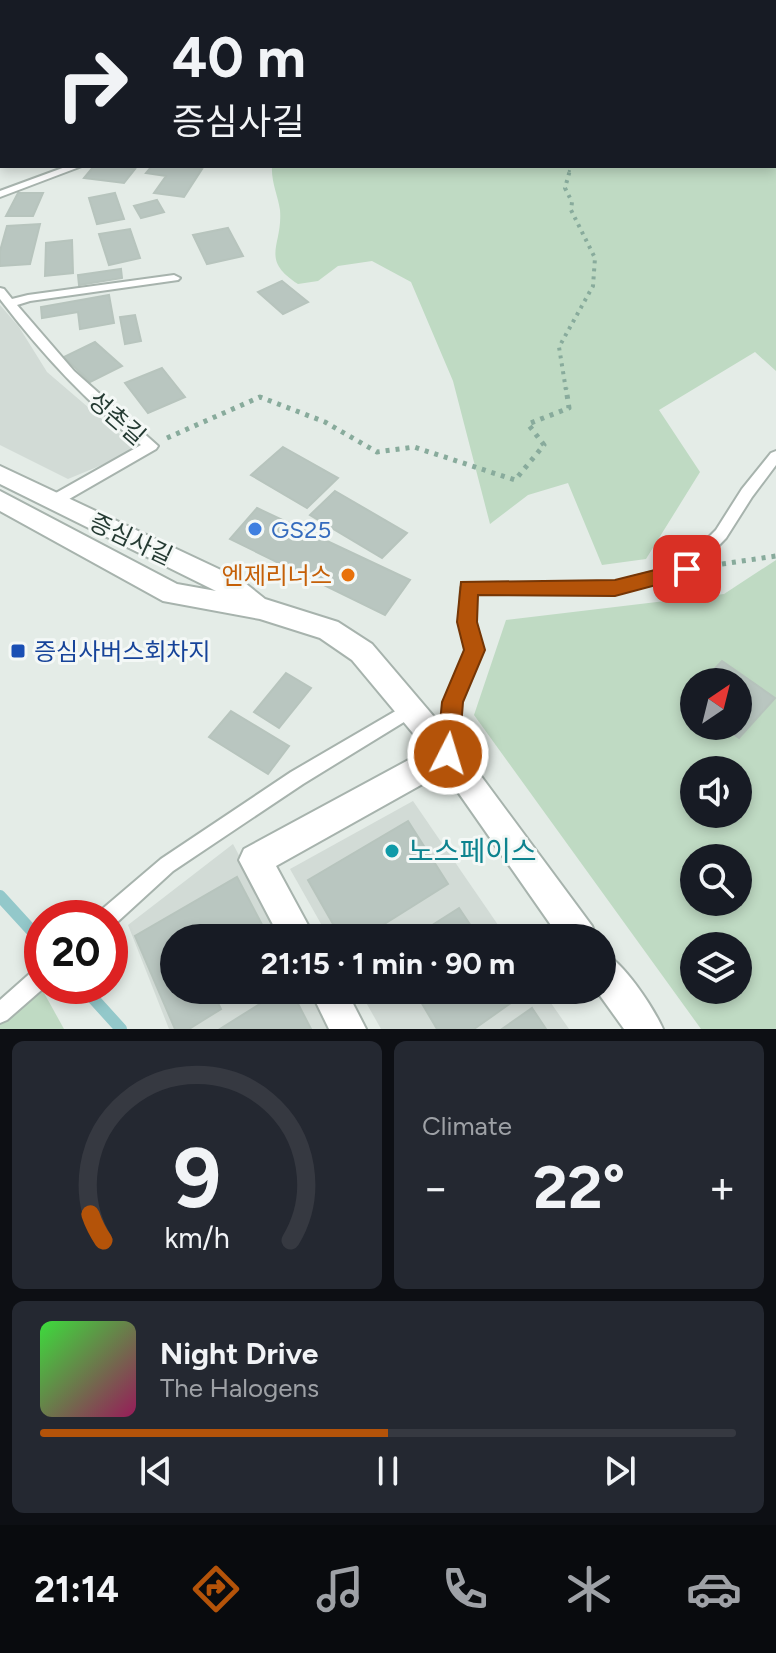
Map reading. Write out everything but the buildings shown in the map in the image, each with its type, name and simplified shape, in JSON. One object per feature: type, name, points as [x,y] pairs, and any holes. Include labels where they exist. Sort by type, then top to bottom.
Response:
[{"type":"street","name":"증심사길","points":[[0,474],[52,502],[231,586],[260,608]]},
{"type":"street","name":"증심사길","points":[[0,500],[172,594],[260,608],[329,630],[362,652],[448,754],[570,924]]},
{"type":"street","points":[[290,924],[255,860],[448,754]]},
{"type":"street","points":[[616,989],[645,1029]]},
{"type":"street","points":[[335,1004],[348,1029]]},
{"type":"lane","points":[[0,194],[72,168]]},
{"type":"lane","points":[[10,304],[28,298],[174,278]]},
{"type":"lane","name":"성촌길","points":[[0,291],[60,367],[115,419],[151,446],[52,502]]},
{"type":"lane","points":[[448,754],[452,702],[474,650],[467,622],[468,588],[615,588],[687,569],[721,534],[776,456]]},
{"type":"lane","points":[[127,900],[167,865],[297,778],[411,709]]},
{"type":"lane","points":[[0,1013],[24,992]]},
{"type":"path","points":[[151,446],[260,397],[325,422],[377,452],[414,447],[515,480],[544,445],[528,424],[569,408],[559,347],[593,286],[595,258],[571,210],[572,202],[565,188],[570,168]]},
{"type":"path","points":[[687,569],[776,556]]},
{"type":"shaded area","points":[[0,305],[19,327],[47,372],[138,450],[68,479],[0,445]]},
{"type":"shaded area","points":[[413,801],[497,924],[321,924],[290,869]]},
{"type":"shaded area","points":[[233,844],[276,924],[160,924],[160,1004],[319,1004],[332,1029],[169,1029],[128,925]]},
{"type":"shaded area","points":[[367,1004],[552,1004],[569,1029],[381,1029]]},
{"type":"green space","points":[[272,168],[776,168],[776,371],[755,352],[659,410],[700,472],[646,559],[602,565],[568,483],[528,495],[490,524],[453,381],[411,282],[372,261],[338,266],[318,281],[298,284],[286,275],[276,259],[280,210]]},
{"type":"green space","points":[[776,560],[776,1029],[701,1029],[683,1004],[752,1004],[752,932],[680,932],[680,1000],[474,715],[506,620],[724,594]]},
{"type":"green space","points":[[24,981],[24,1004],[50,1004],[64,1029],[0,1029],[0,1003]]},
{"type":"waterway","points":[[0,896],[24,922]]},
{"type":"waterway","points":[[98,1004],[121,1029]]},
{"type":"place","name":"GS25","points":[[255,529]]},
{"type":"place","name":"엔제리너스","points":[[348,575]]},
{"type":"place","name":"증심사버스회차지","points":[[18,651]]},
{"type":"place","name":"노스페이스","points":[[392,851]]},
{"type":"route","points":[[448,754],[452,702],[474,650],[467,622],[468,588],[615,588],[687,569]]}]
